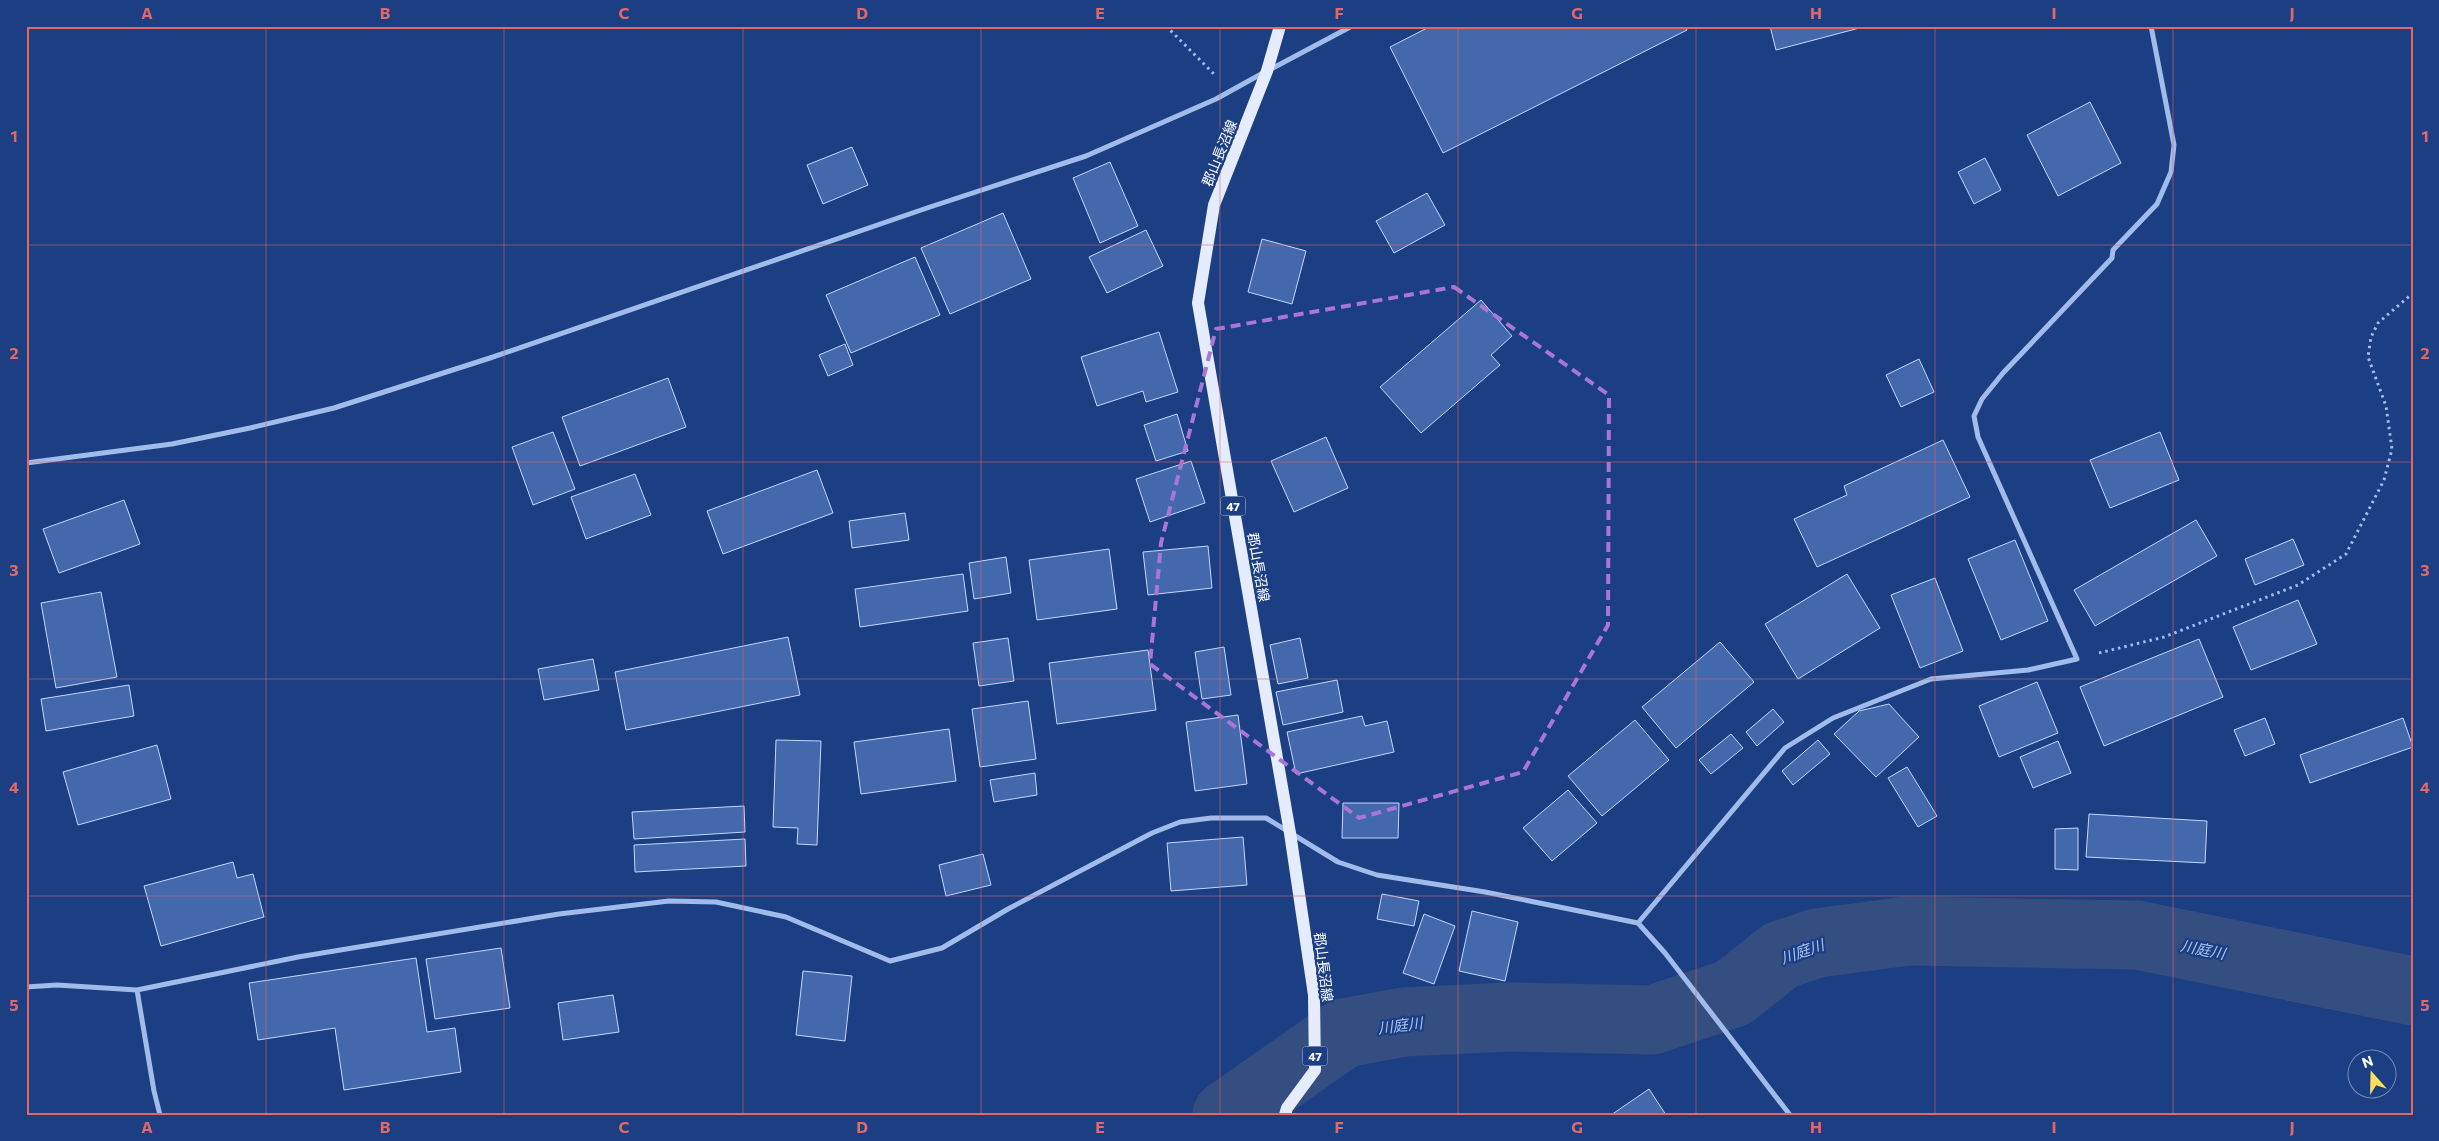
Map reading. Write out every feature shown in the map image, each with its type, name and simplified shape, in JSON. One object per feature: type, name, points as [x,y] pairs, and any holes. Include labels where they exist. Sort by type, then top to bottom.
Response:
[{"type":"main road","name":"郡山長沼線","points":[[1280,26],[1267,70],[1214,205],[1198,303],[1290,833],[1314,995],[1315,1070],[1286,1111]]},
{"type":"street","points":[[26,463],[172,444],[250,428],[334,408],[500,355],[917,211],[1086,156],[1231,90],[1352,26]]},
{"type":"street","points":[[1638,923],[1785,748],[1833,718],[1931,679],[2028,670],[2077,659],[1978,437],[1974,416],[1982,398],[2002,373],[2112,258],[2113,250],[2157,204],[2171,172],[2174,145],[2151,26]]},
{"type":"street","points":[[26,987],[58,985],[137,990],[298,957],[559,914],[669,901],[716,902],[786,917],[890,961],[942,948],[1008,909],[1152,833],[1180,822],[1211,818],[1266,818],[1338,862],[1377,875],[1485,892],[1638,923],[1664,953],[1710,1015],[1790,1115]]},
{"type":"street","points":[[137,990],[154,1092],[160,1115]]},
{"type":"path","points":[[1166,26],[1231,90]]},
{"type":"path","points":[[2077,659],[2164,637],[2216,617],[2298,584],[2346,554],[2384,480],[2392,449],[2386,406],[2368,357],[2371,337],[2378,323],[2413,293]]},
{"type":"highlighted area","points":[[1454,287],[1609,395],[1608,625],[1523,772],[1359,818],[1150,664],[1161,543],[1216,329]]},
{"type":"building","points":[[1431,26],[1685,26],[1687,30],[1443,153],[1390,47]]},
{"type":"building","points":[[1770,26],[1867,26],[1776,50]]},
{"type":"building","points":[[2090,102],[2121,163],[2058,196],[2027,135]]},
{"type":"building","points":[[852,147],[868,185],[823,204],[807,165]]},
{"type":"building","points":[[1985,158],[2001,190],[1974,204],[1958,172]]},
{"type":"building","points":[[1110,162],[1138,226],[1100,243],[1073,178]]},
{"type":"building","points":[[1427,193],[1445,225],[1394,253],[1376,221]]},
{"type":"building","points":[[1003,213],[1031,279],[950,314],[921,248]]},
{"type":"building","points":[[1146,230],[1163,266],[1107,293],[1089,257]]},
{"type":"building","points":[[1262,239],[1306,251],[1292,304],[1248,292]]},
{"type":"building","points":[[915,257],[940,315],[851,353],[826,295]]},
{"type":"building","points":[[1481,300],[1512,336],[1491,355],[1500,365],[1421,433],[1380,387]]},
{"type":"building","points":[[1159,332],[1178,392],[1146,402],[1143,391],[1097,406],[1081,357]]},
{"type":"building","points":[[845,344],[853,365],[828,376],[819,355]]},
{"type":"building","points":[[1919,359],[1934,392],[1901,407],[1886,375]]},
{"type":"building","points":[[668,378],[686,427],[580,466],[562,417]]},
{"type":"building","points":[[1177,414],[1188,451],[1156,461],[1144,425]]},
{"type":"building","points":[[553,432],[575,489],[533,505],[512,447]]},
{"type":"building","points":[[2160,432],[2179,480],[2110,508],[2090,460]]},
{"type":"building","points":[[1326,437],[1348,488],[1294,512],[1271,461]]},
{"type":"building","points":[[1943,440],[1970,497],[1817,567],[1794,519],[1847,495],[1844,486]]},
{"type":"building","points":[[1191,461],[1205,503],[1150,522],[1136,479]]},
{"type":"building","points":[[817,470],[833,513],[723,554],[707,511]]},
{"type":"building","points":[[635,474],[651,515],[586,539],[571,497]]},
{"type":"building","points":[[124,500],[140,544],[59,573],[43,529]]},
{"type":"building","points":[[905,513],[909,540],[852,548],[849,521]]},
{"type":"building","points":[[2196,520],[2217,556],[2095,626],[2074,590]]},
{"type":"building","points":[[2293,539],[2304,565],[2255,585],[2245,559]]},
{"type":"building","points":[[2015,540],[2048,621],[2001,640],[1968,559]]},
{"type":"building","points":[[1208,546],[1212,588],[1148,595],[1143,552]]},
{"type":"building","points":[[1109,549],[1117,609],[1037,620],[1029,560]]},
{"type":"building","points":[[1006,557],[1011,593],[974,599],[969,563]]},
{"type":"building","points":[[963,574],[968,611],[860,627],[855,589]]},
{"type":"building","points":[[1847,574],[1880,628],[1798,679],[1765,624]]},
{"type":"building","points":[[1935,578],[1963,651],[1920,668],[1891,595]]},
{"type":"building","points":[[101,592],[117,677],[56,688],[41,603]]},
{"type":"building","points":[[2298,600],[2317,644],[2251,670],[2233,627]]},
{"type":"building","points":[[788,637],[800,695],[626,730],[615,672]]},
{"type":"building","points":[[1008,638],[1014,681],[979,686],[973,643]]},
{"type":"building","points":[[1300,638],[1308,678],[1278,684],[1270,645]]},
{"type":"building","points":[[2199,639],[2223,697],[2104,746],[2080,687]]},
{"type":"building","points":[[1720,642],[1754,682],[1676,748],[1642,707]]},
{"type":"building","points":[[1224,647],[1231,695],[1202,699],[1195,652]]},
{"type":"building","points":[[1148,650],[1156,710],[1057,724],[1049,663]]},
{"type":"building","points":[[593,659],[599,690],[544,700],[538,669]]},
{"type":"building","points":[[1337,680],[1343,712],[1283,725],[1276,692]]},
{"type":"building","points":[[2037,682],[2058,733],[1999,757],[1979,706]]},
{"type":"building","points":[[129,685],[134,716],[46,731],[41,699]]},
{"type":"building","points":[[1028,701],[1036,759],[980,767],[972,709]]},
{"type":"building","points":[[1889,704],[1919,737],[1876,777],[1834,734],[1859,711]]},
{"type":"building","points":[[1773,709],[1784,722],[1757,746],[1746,732]]},
{"type":"building","points":[[1238,715],[1247,784],[1195,791],[1186,722]]},
{"type":"building","points":[[1362,716],[1365,726],[1387,721],[1394,752],[1296,774],[1287,732]]},
{"type":"building","points":[[2265,718],[2275,744],[2245,756],[2234,730]]},
{"type":"building","points":[[2403,718],[2413,747],[2310,783],[2300,755]]},
{"type":"building","points":[[1635,720],[1669,760],[1602,816],[1568,776]]},
{"type":"building","points":[[949,729],[956,781],[861,794],[854,742]]},
{"type":"building","points":[[1731,734],[1743,748],[1711,774],[1699,760]]},
{"type":"building","points":[[776,740],[821,741],[817,845],[797,844],[798,828],[773,827]]},
{"type":"building","points":[[1818,740],[1830,754],[1793,785],[1782,771]]},
{"type":"building","points":[[2058,741],[2071,773],[2033,788],[2020,757]]},
{"type":"building","points":[[157,745],[171,799],[78,825],[63,772]]},
{"type":"building","points":[[1907,767],[1937,816],[1918,827],[1888,778]]},
{"type":"building","points":[[1035,773],[1037,795],[994,802],[990,780]]},
{"type":"building","points":[[1568,790],[1597,823],[1552,861],[1523,828]]},
{"type":"building","points":[[1343,803],[1399,803],[1398,838],[1342,838]]},
{"type":"building","points":[[744,806],[745,832],[634,839],[632,812]]},
{"type":"building","points":[[2089,814],[2207,821],[2205,863],[2086,857]]},
{"type":"building","points":[[2078,828],[2078,870],[2055,869],[2055,829]]},
{"type":"building","points":[[1243,837],[1247,885],[1171,891],[1167,843]]},
{"type":"building","points":[[745,839],[746,866],[635,872],[634,845]]},
{"type":"building","points":[[983,854],[991,885],[946,896],[939,865]]},
{"type":"building","points":[[233,862],[237,878],[253,874],[264,917],[161,946],[144,886]]},
{"type":"building","points":[[1382,894],[1419,901],[1414,926],[1377,919]]},
{"type":"building","points":[[1472,911],[1518,922],[1505,981],[1459,971]]},
{"type":"building","points":[[1424,914],[1455,926],[1434,984],[1403,973]]},
{"type":"building","points":[[501,948],[510,1008],[435,1019],[426,959]]},
{"type":"building","points":[[416,958],[427,1032],[455,1028],[461,1072],[344,1090],[335,1028],[258,1040],[249,983]]},
{"type":"building","points":[[803,971],[852,976],[845,1041],[796,1035]]},
{"type":"building","points":[[613,995],[619,1032],[563,1040],[558,1003]]},
{"type":"building","points":[[1649,1089],[1666,1115],[1611,1115]]},
{"type":"waterway","name":"川庭川","points":[[1227,1115],[1344,1033],[1404,1022],[1508,1017],[1652,1020],[1733,993],[1781,955],[1817,943],[1908,931],[2137,935],[2413,991]]}]
